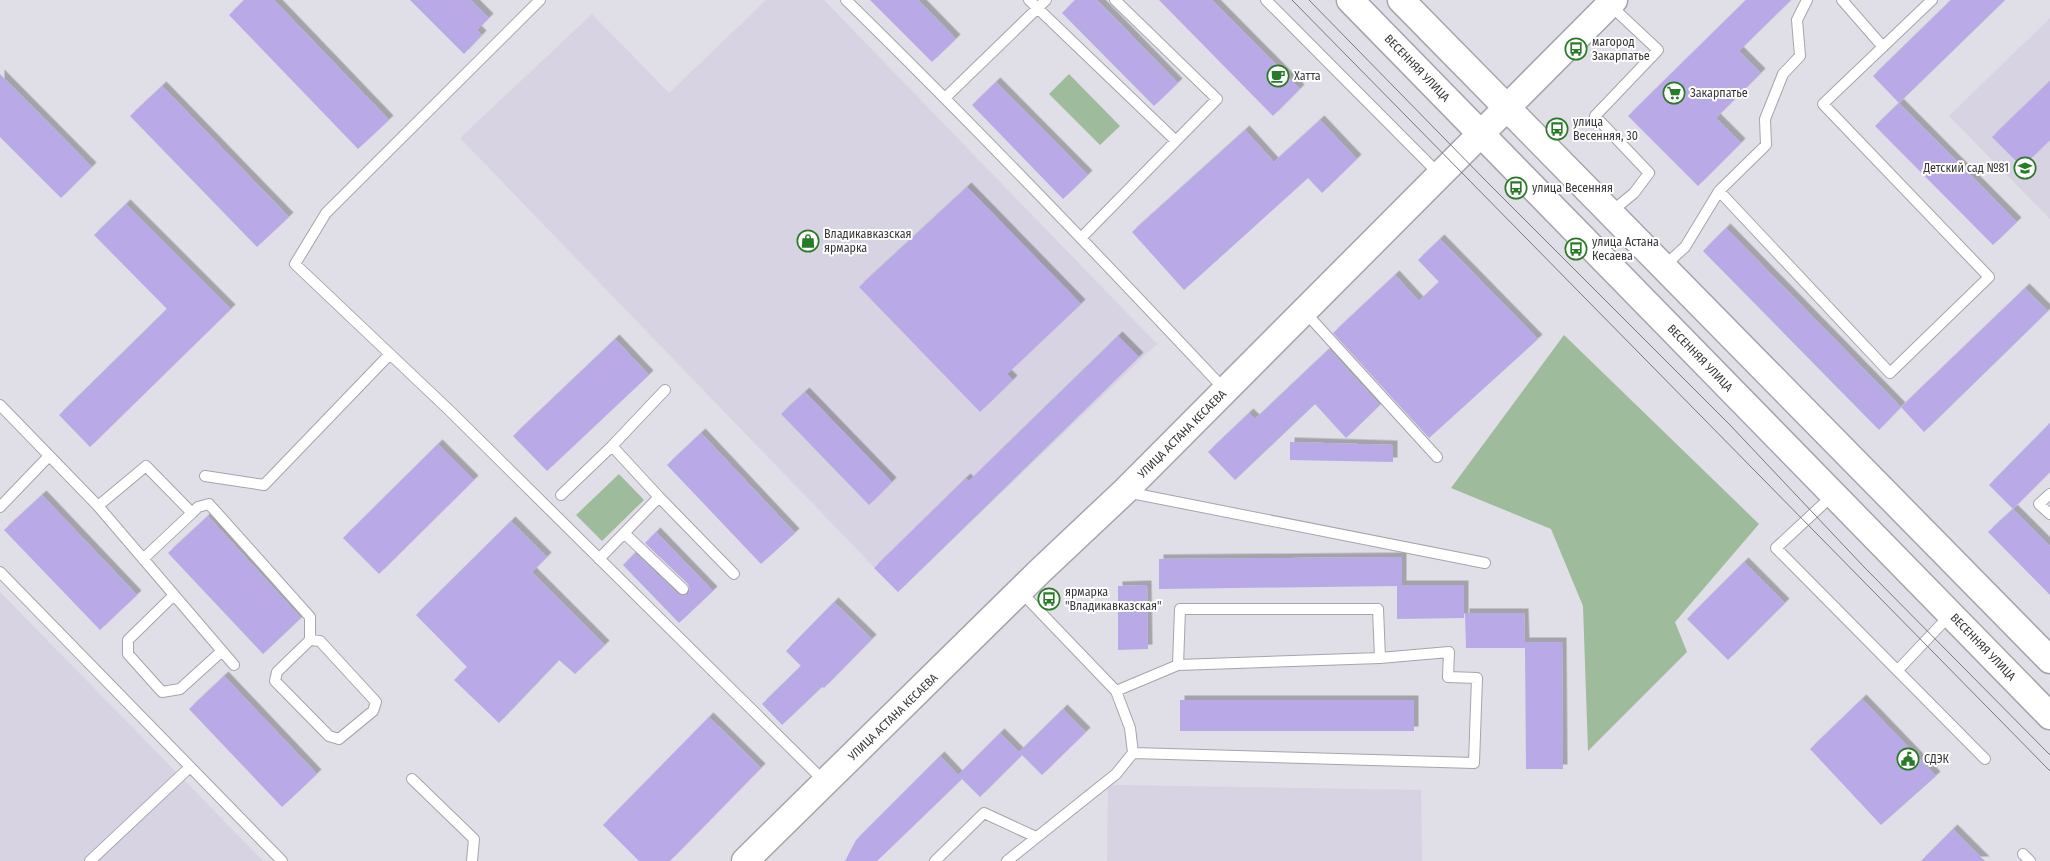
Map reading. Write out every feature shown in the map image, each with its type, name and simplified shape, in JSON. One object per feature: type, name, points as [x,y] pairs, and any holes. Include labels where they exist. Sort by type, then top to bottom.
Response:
[{"type":"street","name":"ВЕСЕННЯЯ УЛИЦА","points":[[1350,0],[2050,716]]},
{"type":"street","points":[[1401,0],[2050,660]]},
{"type":"street","name":"УЛИЦА АСТАНА КЕСАЕВА","points":[[745,861],[1021,592],[1039,572],[1125,491],[1611,2]]},
{"type":"lane","points":[[540,0],[326,213],[295,264],[390,354],[826,782]]},
{"type":"lane","points":[[846,0],[946,97],[1082,237],[1225,390]]},
{"type":"lane","points":[[1030,0],[1176,141]]},
{"type":"lane","points":[[946,97],[1046,0]]},
{"type":"lane","points":[[1082,237],[1217,99],[1116,0]]},
{"type":"lane","points":[[1266,0],[1439,174]]},
{"type":"lane","points":[[1663,267],[1684,247],[1719,191],[1766,144],[1765,119],[1783,74],[1800,56],[1797,20],[1807,0]]},
{"type":"lane","points":[[1842,0],[1882,47]]},
{"type":"lane","points":[[1719,191],[1890,373],[1989,277],[1823,104],[1932,0]]},
{"type":"lane","points":[[1610,212],[1634,192],[1649,172],[1595,116],[1658,50],[1611,2]]},
{"type":"lane","points":[[1305,312],[1437,458]]},
{"type":"lane","points":[[205,476],[264,486],[390,354]]},
{"type":"lane","points":[[561,495],[612,446],[665,390]]},
{"type":"lane","points":[[0,405],[98,506],[234,665]]},
{"type":"lane","points":[[612,446],[734,574]]},
{"type":"lane","points":[[0,507],[49,456]]},
{"type":"lane","points":[[98,506],[146,466],[192,513]]},
{"type":"lane","points":[[1125,491],[1485,563]]},
{"type":"lane","points":[[2050,494],[2039,504],[2050,514]]},
{"type":"lane","points":[[1834,495],[1776,548],[1985,759]]},
{"type":"lane","points":[[599,559],[659,497]]},
{"type":"lane","points":[[143,559],[198,507],[209,504],[310,617],[310,640],[277,672],[275,681],[329,736],[339,739],[373,711],[376,702],[320,641],[310,640]]},
{"type":"lane","points":[[624,533],[683,589]]},
{"type":"lane","points":[[0,572],[282,861]]},
{"type":"lane","points":[[1007,861],[1116,774],[1134,753],[1130,728],[1116,691],[1021,592]]},
{"type":"lane","points":[[174,595],[128,640],[128,654],[162,692],[180,689],[222,651]]},
{"type":"lane","points":[[1178,665],[1180,609],[1378,609],[1380,658]]},
{"type":"lane","points":[[1898,670],[1951,614]]},
{"type":"lane","points":[[1116,691],[1178,665],[1380,658],[1449,652],[1448,677],[1477,678],[1474,763],[1134,753]]},
{"type":"lane","points":[[90,861],[190,768]]},
{"type":"lane","points":[[412,779],[474,839],[472,861]]},
{"type":"lane","points":[[935,861],[984,813],[1036,837]]},
{"type":"shaded area","name":"Владикавказская ярмарка","points":[[766,0],[824,0],[1157,344],[898,592],[460,138],[592,14],[669,93]]},
{"type":"shaded area","name":"Детский сад №81","points":[[2050,18],[2050,219],[1949,116]]},
{"type":"shaded area","points":[[0,592],[93,687],[263,861],[0,861]]},
{"type":"shaded area","points":[[1115,785],[1421,790],[1422,861],[1107,861],[1108,787]]},
{"type":"green space","points":[[1069,74],[1120,126],[1100,145],[1049,94]]},
{"type":"green space","points":[[1564,335],[1759,524],[1675,622],[1687,652],[1588,751],[1583,606],[1551,529],[1451,488]]},
{"type":"green space","points":[[619,474],[644,500],[602,541],[576,515]]},
{"type":"building","points":[[244,0],[274,0],[389,120],[358,149],[229,15]]},
{"type":"building","points":[[410,0],[471,0],[489,18],[477,30],[482,35],[464,54]]},
{"type":"building","points":[[870,0],[918,0],[956,39],[932,62]]},
{"type":"building","points":[[1075,0],[1097,0],[1178,83],[1154,106],[1062,13]]},
{"type":"building","points":[[1159,0],[1212,0],[1300,89],[1273,116]]},
{"type":"building","points":[[1746,0],[1791,0],[1739,51],[1761,73],[1716,118],[1741,143],[1698,186],[1628,116]]},
{"type":"building","points":[[1951,0],[2005,0],[1899,103],[1873,76]]},
{"type":"building","points":[[0,74],[92,167],[61,198],[0,137]]},
{"type":"building","points":[[2050,81],[2050,140],[2022,167],[1992,137]]},
{"type":"building","points":[[996,82],[1088,175],[1063,199],[972,105]]},
{"type":"building","points":[[162,86],[289,217],[257,247],[130,116]]},
{"type":"building","points":[[1899,103],[2017,222],[1993,245],[1875,126]]},
{"type":"building","points":[[1320,120],[1357,159],[1322,193],[1308,178],[1184,290],[1132,232],[1245,130],[1274,162]]},
{"type":"building","points":[[967,187],[1081,304],[1007,374],[1013,380],[980,412],[859,287]]},
{"type":"building","points":[[126,204],[231,309],[90,447],[59,415],[167,309],[94,235]]},
{"type":"building","points":[[1726,228],[1901,407],[1879,430],[1703,251]]},
{"type":"building","points":[[1440,239],[1538,339],[1429,438],[1333,333],[1395,275],[1419,301],[1439,282],[1418,260]]},
{"type":"building","points":[[2025,288],[2048,311],[1924,432],[1901,407]]},
{"type":"building","points":[[1118,336],[1139,357],[898,592],[874,568],[966,478],[969,481]]},
{"type":"building","points":[[615,339],[649,375],[547,471],[513,436]]},
{"type":"building","points":[[1329,349],[1380,405],[1346,438],[1315,404],[1235,480],[1208,452],[1249,413],[1255,419]]},
{"type":"building","points":[[805,392],[892,482],[869,505],[781,414]]},
{"type":"building","points":[[2050,423],[2050,472],[2013,509],[1989,485]]},
{"type":"building","points":[[701,433],[795,533],[761,564],[667,465]]},
{"type":"building","points":[[1290,442],[1393,445],[1393,462],[1290,460]]},
{"type":"building","points":[[438,444],[474,480],[379,574],[343,538]]},
{"type":"building","points":[[42,495],[137,595],[100,630],[4,530]]},
{"type":"building","points":[[2013,509],[2050,546],[2050,595],[1988,532]]},
{"type":"building","points":[[208,516],[301,618],[263,654],[168,553]]},
{"type":"building","points":[[511,521],[547,557],[532,572],[605,645],[575,674],[559,660],[499,723],[454,680],[467,667],[416,615]]},
{"type":"building","points":[[656,532],[713,591],[679,623],[623,565],[635,553],[678,594],[688,594],[690,590],[688,584],[645,543]]},
{"type":"building","points":[[1402,557],[1402,585],[1464,585],[1464,618],[1397,619],[1397,586],[1159,589],[1159,559]]},
{"type":"building","points":[[1744,562],[1785,603],[1728,660],[1687,619]]},
{"type":"building","points":[[1147,585],[1148,649],[1118,650],[1118,586]]},
{"type":"building","points":[[834,602],[872,639],[824,688],[822,687],[782,725],[762,704],[801,666],[786,651]]},
{"type":"building","points":[[1465,613],[1524,613],[1525,642],[1562,642],[1563,769],[1526,769],[1525,648],[1466,648]]},
{"type":"building","points":[[224,676],[317,774],[282,807],[189,709]]},
{"type":"building","points":[[1862,699],[1936,776],[1881,825],[1810,749]]},
{"type":"building","points":[[1180,700],[1414,700],[1414,731],[1180,731]]},
{"type":"building","points":[[1063,709],[1086,732],[1042,775],[1022,755],[980,797],[962,779],[877,861],[845,861],[856,840],[940,756],[958,775],[1000,733],[1019,752]]},
{"type":"building","points":[[709,717],[761,768],[670,861],[639,861],[603,825]]},
{"type":"building","points":[[1953,829],[1985,861],[1921,861]]},
{"type":"tram line","points":[[1292,0],[2050,771]]},
{"type":"tram line","points":[[1309,0],[1486,181],[1730,425],[1865,568],[2050,755]]},
{"type":"place","name":"магород Закарпатье","points":[[1576,49]]},
{"type":"place","name":"Хатта","points":[[1278,76]]},
{"type":"place","name":"Закарпатье","points":[[1674,93]]},
{"type":"place","name":"улица Весенняя, 30","points":[[1557,129]]},
{"type":"place","name":"Детский сад №81","points":[[2025,168]]},
{"type":"place","name":"улица Весенняя","points":[[1516,188]]},
{"type":"place","name":"Владикавказская ярмарка","points":[[808,241]]},
{"type":"place","name":"улица Астана Кесаева","points":[[1576,249]]},
{"type":"place","name":"ярмарка \"Владикавказская\"","points":[[1049,599]]},
{"type":"place","name":"СДЭК","points":[[1908,759]]}]
